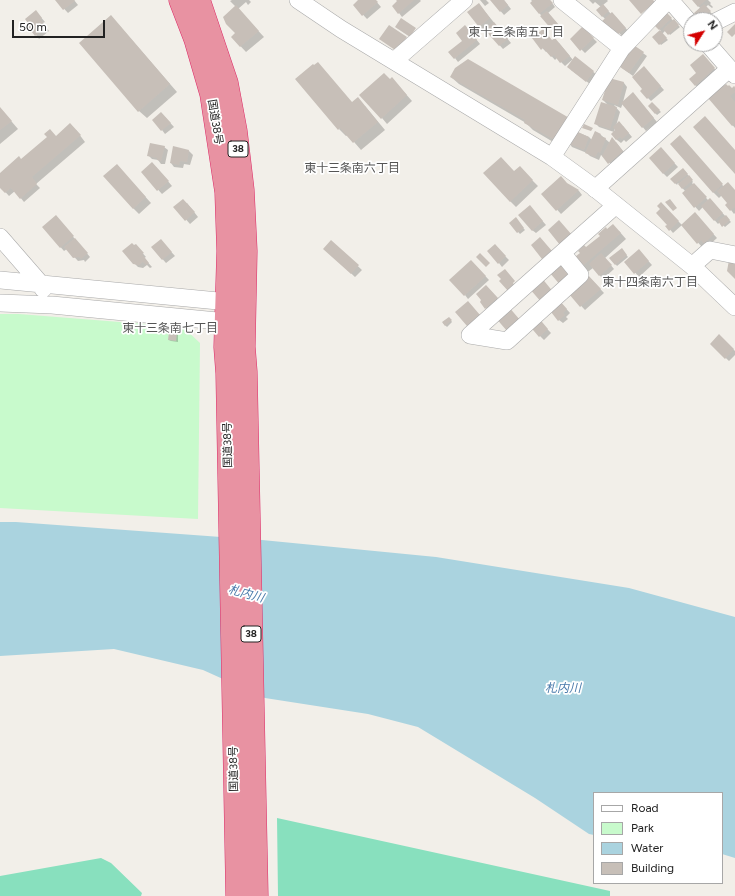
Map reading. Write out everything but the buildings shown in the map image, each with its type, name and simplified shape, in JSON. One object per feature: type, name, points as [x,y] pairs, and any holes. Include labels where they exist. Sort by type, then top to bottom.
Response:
[{"type":"highway","name":"国道38号","points":[[180,0],[195,39],[210,94],[226,192],[228,251],[235,312],[244,347],[236,373],[237,896]]},
{"type":"highway","name":"国道38号","points":[[199,0],[227,83],[236,131],[244,190],[246,251],[235,312]]},
{"type":"highway","name":"国道38号","points":[[236,373],[257,896]]},
{"type":"street","points":[[298,0],[341,29],[552,157],[595,188],[692,266],[735,307]]},
{"type":"street","points":[[394,61],[464,0]]},
{"type":"street","points":[[562,0],[622,48]]},
{"type":"street","points":[[552,157],[622,48],[669,0],[683,15]]},
{"type":"street","points":[[723,18],[735,12]]},
{"type":"street","points":[[595,188],[732,72],[715,52]]},
{"type":"street","points":[[562,253],[580,275],[507,340],[470,335],[562,253],[616,205]]},
{"type":"street","points":[[0,237],[40,283],[52,306]]},
{"type":"street","points":[[692,266],[710,250],[735,255]]},
{"type":"street","points":[[0,280],[40,283],[235,312]]},
{"type":"street","points":[[0,303],[235,312]]},
{"type":"green space","points":[[0,314],[19,314],[183,327],[200,343],[198,519],[0,508]]},
{"type":"green space","points":[[277,818],[610,891],[610,896],[278,896]]},
{"type":"green space","points":[[101,858],[111,863],[142,893],[141,896],[0,896],[0,876]]},
{"type":"water","name":"札内川","points":[[0,522],[262,540],[436,557],[629,588],[735,617],[735,858],[723,854],[723,792],[593,792],[593,835],[589,834],[535,798],[418,727],[368,714],[265,698],[203,670],[114,649],[0,656]]},
{"type":"district","name":"東十三条南五丁目","points":[[516,32]]},
{"type":"district","name":"東十三条南六丁目","points":[[352,168]]},
{"type":"district","name":"東十四条南六丁目","points":[[650,282]]},
{"type":"district","name":"東十三条南七丁目","points":[[170,328]]}]
